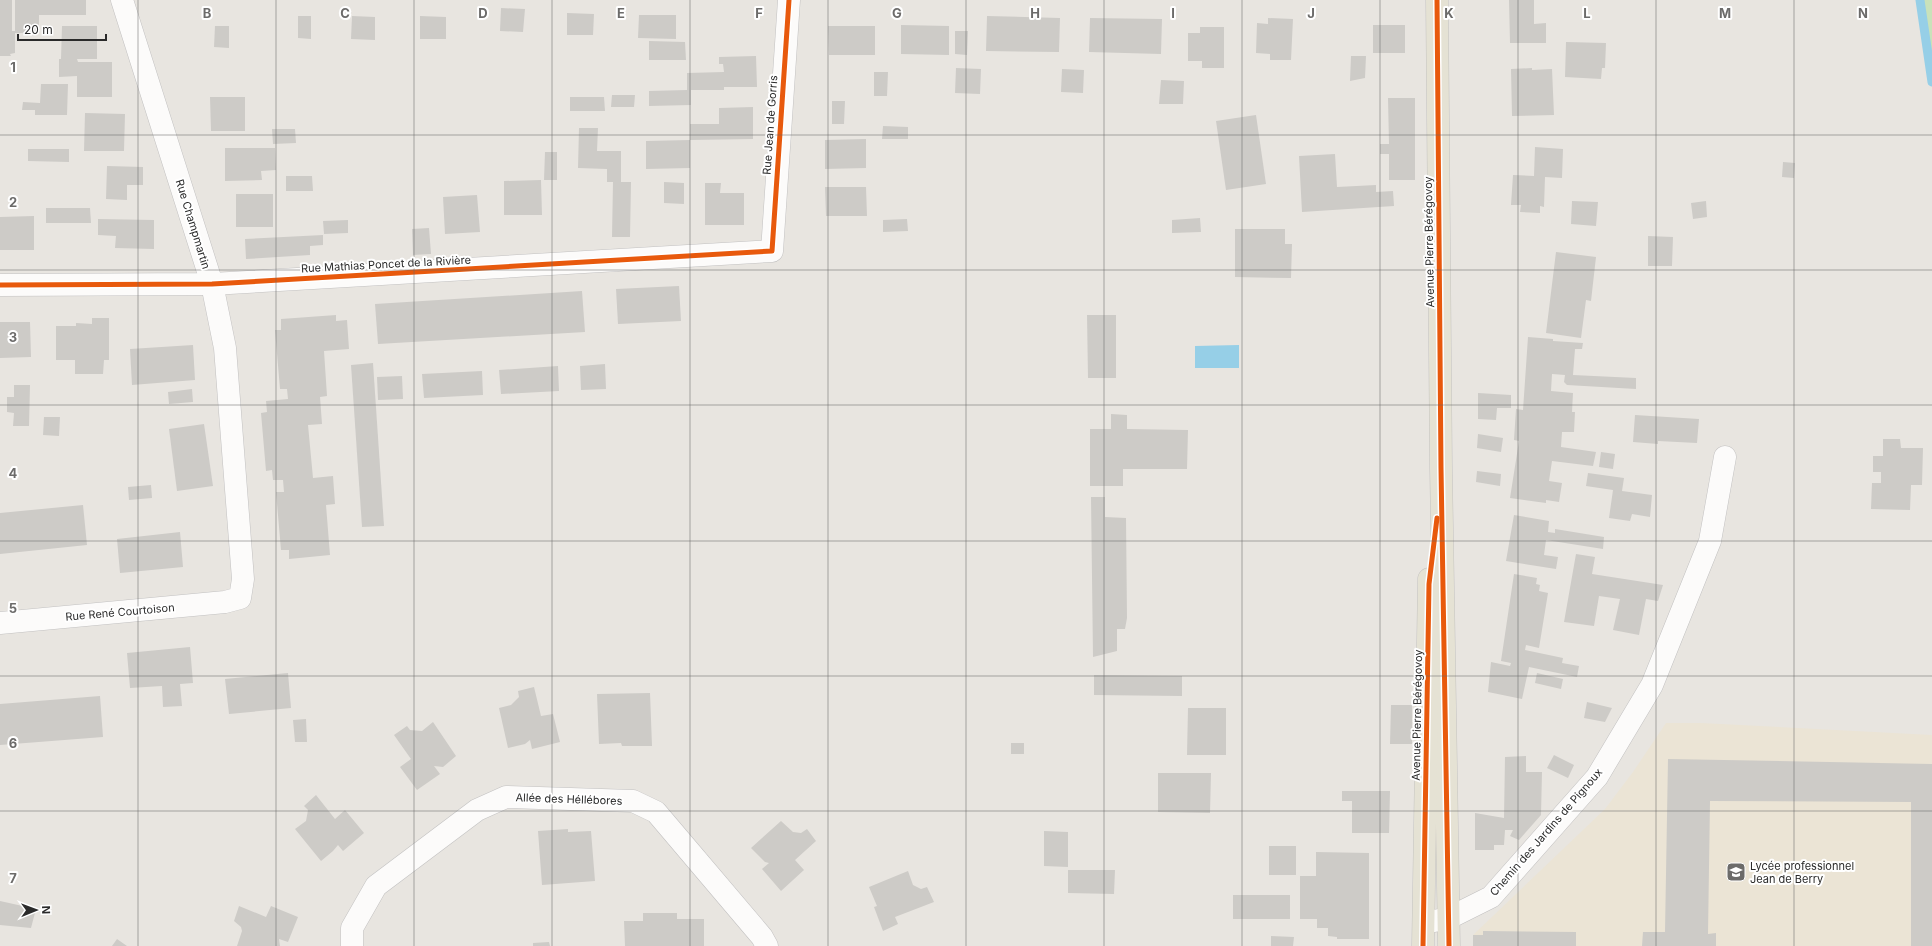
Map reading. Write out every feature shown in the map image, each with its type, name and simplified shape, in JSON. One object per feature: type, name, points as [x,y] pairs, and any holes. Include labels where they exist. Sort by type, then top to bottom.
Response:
[{"type":"main road","name":"Avenue Pierre Bérégovoy","points":[[1437,0],[1441,485],[1449,932]]},
{"type":"main road","name":"Avenue Pierre Bérégovoy","points":[[1423,946],[1428,584],[1441,485]]},
{"type":"street","name":"Rue Champmartin","points":[[122,0],[212,284],[225,348],[243,579],[240,598]]},
{"type":"street","name":"Rue Jean de Gorris","points":[[772,251],[789,0]]},
{"type":"street","name":"Rue Mathias Poncet de la Rivière","points":[[0,285],[212,284],[772,251]]},
{"type":"street","name":"Chemin des Jardins de Pignoux","points":[[1424,923],[1449,932],[1491,897],[1592,783],[1652,685],[1710,541],[1725,457]]},
{"type":"street","name":"Rue René Courtoison","points":[[0,623],[225,602],[240,598]]},
{"type":"street","name":"Allée des Héllébores","points":[[352,946],[352,928],[376,886],[477,810],[506,797],[633,801],[656,812],[762,937],[767,946]]},
{"type":"shaded area","name":"Lycée professionnel Jean de Berry","points":[[1666,723],[1701,723],[1932,735],[1932,946],[1473,946],[1473,935],[1605,809],[1633,772]]},
{"type":"green space","points":[[1920,0],[1932,0],[1932,82]]},
{"type":"water","points":[[1239,345],[1239,368],[1195,368],[1195,346]]},
{"type":"building","points":[[0,0],[12,0],[12,31],[15,31],[15,0],[86,0],[86,15],[39,15],[39,33],[15,33],[15,53],[10,54],[11,56],[0,56]]},
{"type":"building","points":[[1509,0],[1534,0],[1534,24],[1546,23],[1546,43],[1510,43]]},
{"type":"building","points":[[501,8],[525,9],[523,32],[500,31]]},
{"type":"building","points":[[567,13],[594,14],[593,35],[567,35]]},
{"type":"building","points":[[639,15],[676,15],[676,39],[638,38]]},
{"type":"building","points":[[298,16],[311,16],[311,39],[298,38]]},
{"type":"building","points":[[352,16],[375,17],[375,40],[351,39]]},
{"type":"building","points":[[420,16],[446,17],[446,39],[420,39]]},
{"type":"building","points":[[987,16],[1060,18],[1059,52],[986,51]]},
{"type":"building","points":[[1090,18],[1162,19],[1161,54],[1089,52]]},
{"type":"building","points":[[1268,18],[1293,19],[1291,60],[1270,60],[1270,54],[1256,53],[1257,23],[1268,24]]},
{"type":"building","points":[[901,25],[949,26],[949,55],[901,54]]},
{"type":"building","points":[[1373,25],[1405,25],[1405,53],[1373,53]]},
{"type":"building","points":[[62,26],[97,26],[97,59],[77,59],[78,62],[112,62],[112,97],[77,97],[77,76],[59,77]]},
{"type":"building","points":[[215,26],[229,26],[229,48],[214,47]]},
{"type":"building","points":[[828,26],[875,26],[875,55],[829,55]]},
{"type":"building","points":[[1200,27],[1224,27],[1224,68],[1202,68],[1202,61],[1188,61],[1188,33],[1200,33]]},
{"type":"building","points":[[955,31],[968,31],[967,55],[955,54]]},
{"type":"building","points":[[649,41],[685,42],[686,60],[649,60]]},
{"type":"building","points":[[1566,42],[1606,43],[1605,68],[1602,68],[1601,79],[1565,77]]},
{"type":"building","points":[[756,56],[757,87],[724,87],[724,90],[691,90],[691,105],[649,106],[649,91],[687,90],[687,73],[724,72],[723,64],[719,64],[719,57]]},
{"type":"building","points":[[1351,56],[1366,56],[1365,78],[1350,81]]},
{"type":"building","points":[[956,68],[981,69],[980,94],[955,93]]},
{"type":"building","points":[[1532,68],[1532,70],[1552,69],[1554,115],[1512,116],[1511,69]]},
{"type":"building","points":[[1062,69],[1084,70],[1083,93],[1061,92]]},
{"type":"building","points":[[874,72],[888,72],[887,96],[874,96]]},
{"type":"building","points":[[1161,80],[1184,81],[1183,104],[1159,104]]},
{"type":"building","points":[[41,84],[68,84],[67,115],[35,115],[35,110],[22,110],[23,102],[40,103]]},
{"type":"building","points":[[612,95],[635,95],[634,107],[611,107]]},
{"type":"building","points":[[210,97],[245,97],[245,131],[211,131]]},
{"type":"building","points":[[570,97],[604,97],[605,111],[570,111]]},
{"type":"building","points":[[1388,98],[1415,98],[1415,180],[1389,180],[1389,154],[1380,154],[1380,144],[1389,144]]},
{"type":"building","points":[[832,101],[845,101],[844,124],[832,124]]},
{"type":"building","points":[[753,107],[753,139],[690,140],[690,124],[719,124],[719,108]]},
{"type":"building","points":[[85,113],[125,114],[124,151],[84,151]]},
{"type":"building","points":[[1256,115],[1266,184],[1226,190],[1216,121]]},
{"type":"building","points":[[883,126],[908,127],[908,139],[882,139]]},
{"type":"building","points":[[579,128],[598,128],[597,151],[621,151],[621,182],[631,182],[630,237],[612,237],[613,182],[607,182],[607,169],[578,168]]},
{"type":"building","points":[[272,129],[295,129],[296,143],[273,144]]},
{"type":"building","points":[[866,139],[866,168],[825,169],[825,140]]},
{"type":"building","points":[[690,140],[690,168],[646,169],[646,141]]},
{"type":"building","points":[[1535,147],[1563,149],[1562,178],[1545,177],[1544,207],[1540,206],[1540,213],[1520,212],[1521,205],[1511,205],[1513,175],[1534,176]]},
{"type":"building","points":[[225,148],[275,148],[276,170],[261,171],[262,180],[225,181]]},
{"type":"building","points":[[28,149],[69,149],[69,162],[28,161]]},
{"type":"building","points":[[545,152],[557,152],[557,180],[544,180]]},
{"type":"building","points":[[1335,154],[1337,187],[1376,185],[1376,192],[1393,191],[1394,206],[1302,212],[1299,156]]},
{"type":"building","points":[[1783,162],[1795,163],[1794,178],[1782,177]]},
{"type":"building","points":[[107,166],[143,167],[143,185],[127,185],[127,200],[106,199]]},
{"type":"building","points":[[286,176],[312,176],[313,191],[286,191]]},
{"type":"building","points":[[541,180],[542,215],[504,215],[504,181]]},
{"type":"building","points":[[664,182],[684,183],[684,204],[664,203]]},
{"type":"building","points":[[705,183],[721,183],[720,193],[744,193],[744,225],[705,225]]},
{"type":"building","points":[[825,187],[866,187],[867,216],[826,216]]},
{"type":"building","points":[[236,194],[273,194],[273,227],[236,227]]},
{"type":"building","points":[[477,195],[480,232],[445,234],[443,197]]},
{"type":"building","points":[[1572,201],[1598,202],[1596,226],[1571,224]]},
{"type":"building","points":[[1706,201],[1707,217],[1693,219],[1691,203]]},
{"type":"building","points":[[46,208],[90,208],[91,223],[46,223]]},
{"type":"building","points":[[34,216],[34,250],[0,250],[0,217]]},
{"type":"building","points":[[1200,218],[1201,232],[1172,233],[1172,220]]},
{"type":"building","points":[[98,219],[154,220],[154,249],[115,248],[116,236],[98,235]]},
{"type":"building","points":[[907,219],[908,231],[883,232],[883,220]]},
{"type":"building","points":[[348,220],[348,233],[324,234],[323,221]]},
{"type":"building","points":[[429,228],[431,254],[413,255],[412,229]]},
{"type":"building","points":[[1235,229],[1285,229],[1285,244],[1292,244],[1291,278],[1235,277]]},
{"type":"building","points":[[323,235],[323,245],[310,246],[310,255],[246,259],[245,239]]},
{"type":"building","points":[[1648,236],[1673,237],[1672,266],[1648,266]]},
{"type":"building","points":[[1556,252],[1596,257],[1591,301],[1586,300],[1581,338],[1546,333]]},
{"type":"building","points":[[679,286],[681,321],[618,324],[616,289]]},
{"type":"building","points":[[582,291],[585,332],[378,344],[375,304]]},
{"type":"building","points":[[336,315],[336,321],[347,320],[349,349],[324,351],[327,396],[320,397],[322,424],[308,425],[313,478],[333,476],[335,504],[326,505],[330,555],[289,559],[289,550],[281,550],[276,492],[284,492],[283,480],[273,480],[272,470],[266,471],[261,413],[267,412],[266,401],[288,399],[287,389],[280,389],[275,330],[281,330],[281,319]]},
{"type":"building","points":[[1087,315],[1116,315],[1116,378],[1088,378]]},
{"type":"building","points":[[92,318],[109,318],[109,360],[104,360],[103,374],[75,374],[75,360],[56,360],[56,326],[76,326],[76,323],[92,324]]},
{"type":"building","points":[[0,322],[30,322],[31,357],[0,358]]},
{"type":"building","points":[[1528,337],[1553,339],[1553,341],[1583,343],[1582,349],[1575,349],[1573,375],[1636,378],[1636,389],[1567,385],[1564,382],[1565,375],[1552,374],[1551,391],[1573,393],[1572,412],[1575,412],[1574,432],[1562,432],[1561,447],[1596,452],[1593,466],[1552,461],[1549,481],[1562,483],[1559,502],[1546,500],[1546,503],[1510,498],[1519,441],[1514,440],[1516,409],[1523,410]]},
{"type":"building","points":[[193,345],[195,380],[132,385],[130,349]]},
{"type":"building","points":[[373,363],[384,526],[362,527],[351,365]]},
{"type":"building","points":[[605,364],[606,389],[581,390],[580,366]]},
{"type":"building","points":[[558,366],[559,391],[501,394],[499,370]]},
{"type":"building","points":[[482,371],[483,395],[424,398],[422,374]]},
{"type":"building","points":[[402,376],[403,399],[378,400],[377,377]]},
{"type":"building","points":[[14,385],[30,385],[29,426],[13,426],[14,413],[7,412],[7,397],[14,397]]},
{"type":"building","points":[[192,389],[193,402],[169,404],[168,392]]},
{"type":"building","points":[[1478,393],[1511,395],[1511,408],[1497,408],[1496,420],[1478,419]]},
{"type":"building","points":[[1111,414],[1127,415],[1127,429],[1188,430],[1187,469],[1123,469],[1123,486],[1090,486],[1090,429],[1111,429]]},
{"type":"building","points":[[1635,415],[1699,419],[1697,443],[1658,441],[1658,444],[1633,442]]},
{"type":"building","points":[[44,417],[60,417],[59,436],[43,435]]},
{"type":"building","points":[[204,424],[213,486],[177,491],[169,429]]},
{"type":"building","points":[[1478,434],[1503,438],[1501,452],[1477,448]]},
{"type":"building","points":[[1883,439],[1900,439],[1901,448],[1923,448],[1922,485],[1911,485],[1910,510],[1871,509],[1872,483],[1881,483],[1881,472],[1873,472],[1873,456],[1883,456]]},
{"type":"building","points":[[1601,452],[1615,454],[1613,469],[1599,467]]},
{"type":"building","points":[[1477,471],[1501,474],[1500,486],[1476,482]]},
{"type":"building","points":[[1588,473],[1624,478],[1622,491],[1652,495],[1650,517],[1632,514],[1630,521],[1609,518],[1613,490],[1586,486]]},
{"type":"building","points":[[151,485],[152,498],[129,500],[128,487]]},
{"type":"building","points":[[1091,497],[1105,497],[1105,517],[1126,518],[1127,618],[1125,629],[1117,629],[1117,651],[1093,657]]},
{"type":"building","points":[[83,505],[87,545],[0,554],[0,513]]},
{"type":"building","points":[[1514,515],[1549,521],[1548,532],[1555,533],[1555,529],[1604,537],[1603,549],[1546,540],[1544,555],[1558,557],[1556,569],[1506,561]]},
{"type":"building","points":[[180,532],[183,567],[120,573],[117,539]]},
{"type":"building","points":[[1576,554],[1595,557],[1592,574],[1663,585],[1658,601],[1646,599],[1639,635],[1613,630],[1620,599],[1599,596],[1594,626],[1564,622]]},
{"type":"building","points":[[1514,574],[1537,578],[1536,584],[1540,585],[1539,591],[1548,593],[1539,648],[1526,645],[1525,650],[1563,658],[1562,663],[1579,666],[1577,677],[1529,667],[1522,699],[1488,692],[1491,662],[1510,666],[1511,663],[1501,661]]},
{"type":"building","points":[[190,647],[193,683],[180,684],[182,706],[163,707],[162,686],[130,688],[127,653]]},
{"type":"building","points":[[288,673],[291,708],[229,714],[225,679]]},
{"type":"building","points":[[1537,673],[1563,679],[1561,689],[1535,683]]},
{"type":"building","points":[[1094,675],[1182,676],[1182,696],[1094,695]]},
{"type":"building","points":[[534,687],[541,716],[553,714],[560,742],[532,749],[530,740],[525,744],[508,748],[499,708],[511,705],[519,697],[518,691]]},
{"type":"building","points":[[650,693],[652,746],[622,746],[621,743],[599,744],[597,694]]},
{"type":"building","points":[[100,696],[103,737],[0,745],[0,704]]},
{"type":"building","points":[[1587,702],[1612,708],[1605,722],[1584,718]]},
{"type":"building","points":[[1391,705],[1412,705],[1412,744],[1390,744]]},
{"type":"building","points":[[1188,708],[1226,708],[1226,755],[1187,755]]},
{"type":"building","points":[[306,719],[307,742],[295,742],[293,720]]},
{"type":"building","points":[[433,722],[456,756],[443,767],[434,766],[440,774],[417,790],[400,767],[411,759],[394,735],[407,726],[410,730],[422,731]]},
{"type":"building","points":[[1011,743],[1024,743],[1024,754],[1011,754]]},
{"type":"building","points":[[1554,755],[1574,765],[1568,778],[1547,768]]},
{"type":"building","points":[[1526,756],[1526,772],[1542,772],[1541,815],[1519,840],[1510,836],[1513,830],[1505,830],[1504,845],[1494,845],[1494,850],[1475,850],[1475,813],[1504,818],[1505,757]]},
{"type":"building","points":[[1668,759],[1932,764],[1932,946],[1911,946],[1911,802],[1710,801],[1708,934],[1716,933],[1716,946],[1642,946],[1643,932],[1665,932]]},
{"type":"building","points":[[1158,773],[1211,773],[1210,813],[1158,812]]},
{"type":"building","points":[[1342,791],[1390,791],[1389,833],[1352,833],[1352,801],[1342,801]]},
{"type":"building","points":[[316,795],[335,819],[345,810],[364,833],[343,851],[338,845],[321,861],[295,829],[306,821],[308,810],[304,806]]},
{"type":"building","points":[[781,821],[793,832],[801,833],[807,829],[816,841],[795,860],[804,870],[781,891],[762,869],[769,863],[765,862],[751,848]]},
{"type":"building","points":[[568,829],[568,832],[591,831],[595,881],[542,885],[538,831]]},
{"type":"building","points":[[1044,831],[1068,832],[1068,867],[1044,866]]},
{"type":"building","points":[[1269,846],[1296,846],[1296,875],[1269,875]]},
{"type":"building","points":[[1316,852],[1369,853],[1369,939],[1337,939],[1337,937],[1328,936],[1328,928],[1317,928],[1317,919],[1300,919],[1300,876],[1316,876]]},
{"type":"building","points":[[1068,870],[1115,870],[1114,894],[1068,893]]},
{"type":"building","points":[[908,871],[913,885],[921,889],[927,887],[934,902],[895,917],[898,924],[883,931],[874,907],[877,906],[869,887]]},
{"type":"building","points":[[1233,895],[1290,895],[1290,919],[1233,919]]},
{"type":"building","points":[[0,901],[36,909],[31,928],[0,925]]},
{"type":"building","points":[[239,906],[266,917],[271,906],[298,917],[288,942],[279,939],[280,946],[237,946],[242,931],[241,927],[234,921]]},
{"type":"building","points":[[643,913],[677,913],[677,919],[704,919],[704,946],[625,946],[624,921],[643,921]]},
{"type":"building","points":[[1483,931],[1576,932],[1576,946],[1473,946],[1473,935],[1483,935]]},
{"type":"building","points":[[1271,936],[1294,937],[1293,946],[1271,946]]},
{"type":"building","points":[[117,939],[127,946],[112,946]]},
{"type":"building","points":[[549,942],[550,946],[533,946],[533,943]]},
{"type":"waterway","points":[[1920,0],[1932,82]]},
{"type":"cycle path","points":[[0,285],[212,284],[772,251],[789,0]]},
{"type":"cycle path","points":[[1437,0],[1441,468],[1449,946]]},
{"type":"cycle path","points":[[1423,946],[1429,584],[1437,518]]},
{"type":"place","name":"Lycée professionnel Jean de Berry","points":[[1736,872]]}]
